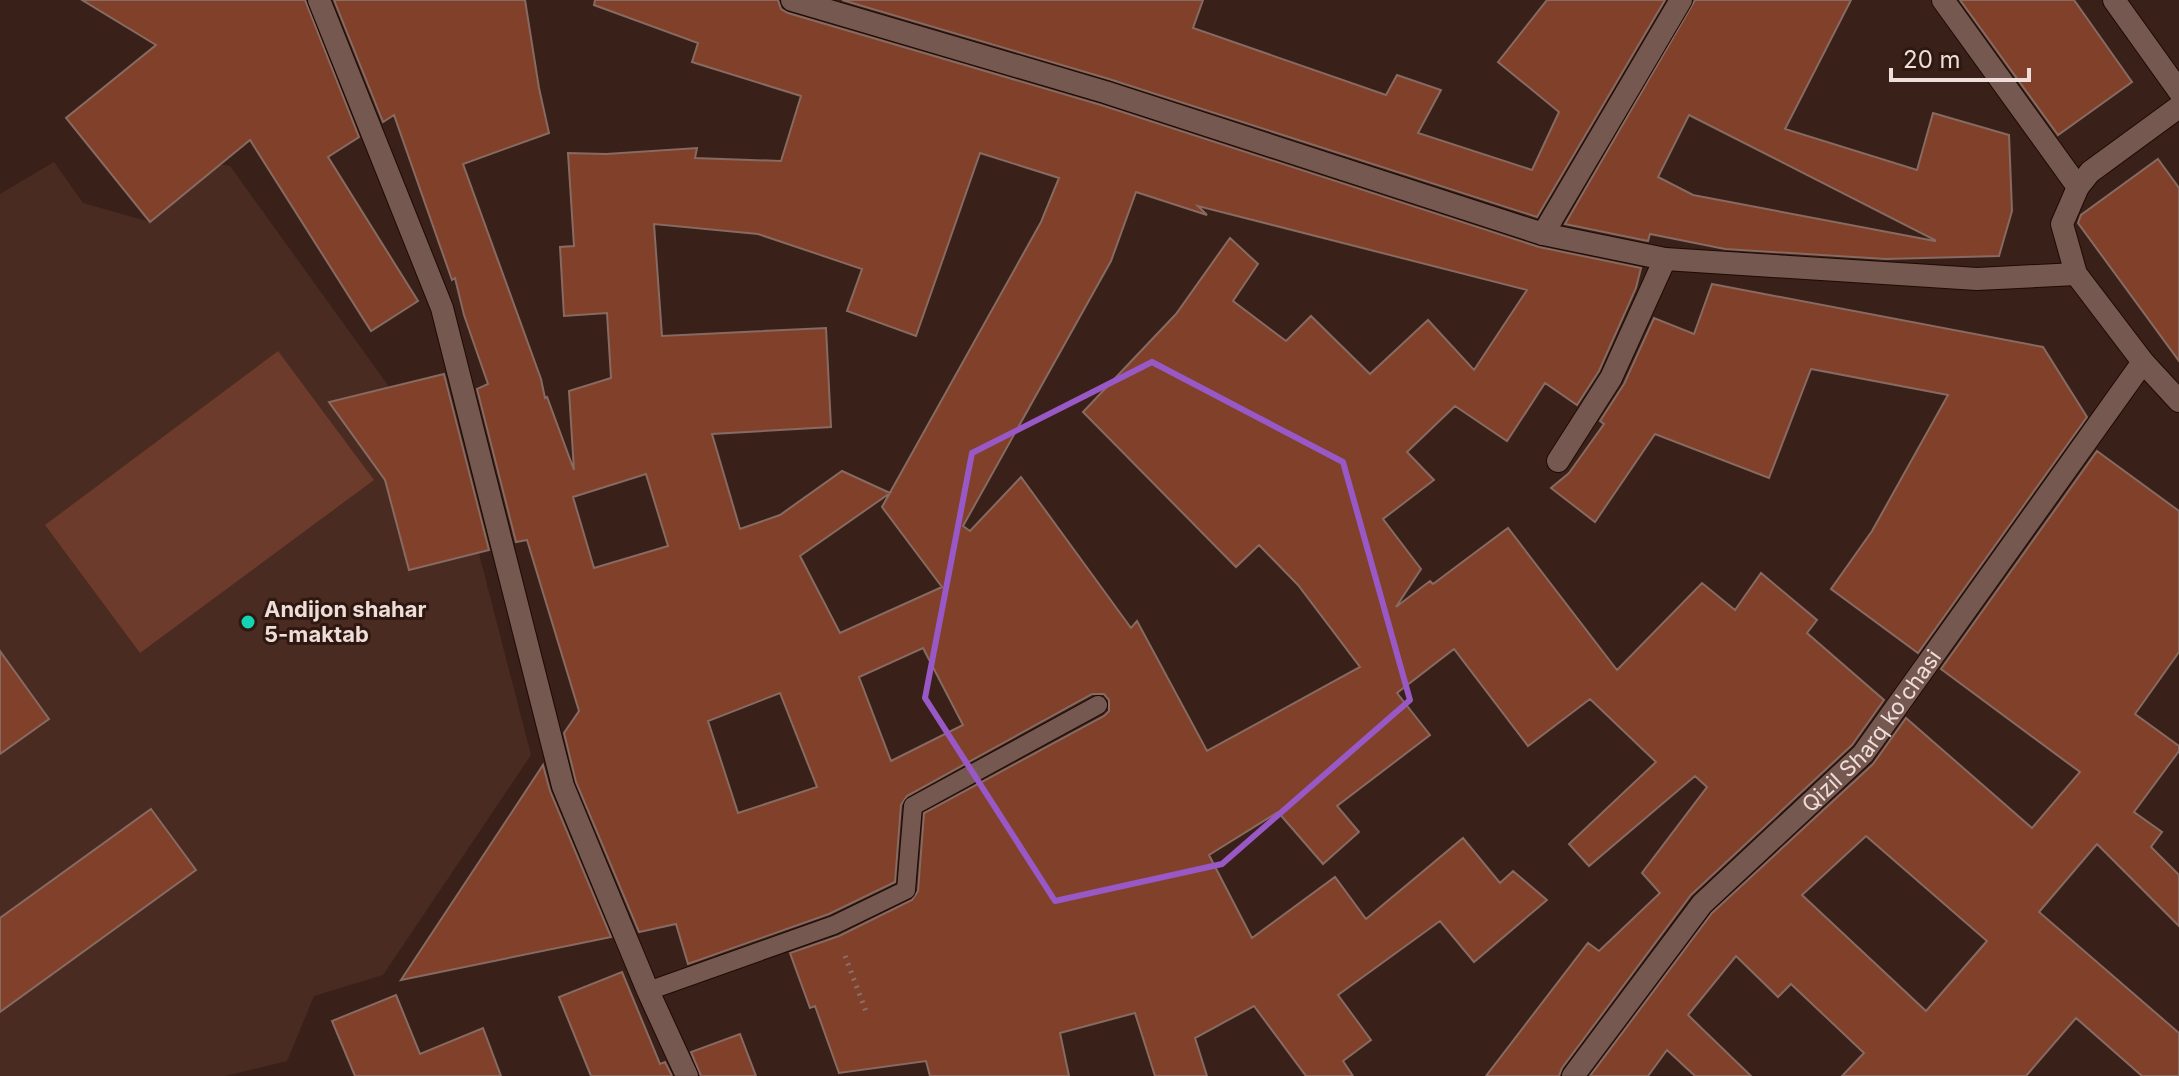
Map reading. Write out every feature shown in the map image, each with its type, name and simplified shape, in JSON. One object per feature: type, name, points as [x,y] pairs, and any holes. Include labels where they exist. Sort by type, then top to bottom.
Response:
[{"type":"street","points":[[319,0],[442,308],[563,786],[648,991],[687,1076]]},
{"type":"street","points":[[792,0],[1105,92],[1543,234],[1665,259],[1977,279],[2076,274]]},
{"type":"street","points":[[1543,234],[1681,0]]},
{"type":"street","points":[[1943,0],[2078,187]]},
{"type":"street","points":[[2114,0],[2179,91]]},
{"type":"street","points":[[2179,107],[2090,172],[2078,187],[2062,224],[2076,274],[2143,362],[2179,401]]},
{"type":"street","points":[[1558,461],[1611,378],[1665,259]]},
{"type":"street","name":"Qizil Sharq ko'chasi","points":[[1573,1076],[1702,904],[1863,754],[2143,362]]},
{"type":"lane","points":[[648,991],[834,925],[906,890],[913,806],[1098,705]]},
{"type":"path","points":[[834,925],[867,1014]]},
{"type":"highlighted area","points":[[1152,362],[1343,462],[1410,700],[1222,864],[1055,901],[925,698],[972,453]]},
{"type":"shaded area","name":"Andijon shahar 5-maktab","points":[[54,162],[83,203],[150,222],[218,164],[230,166],[462,488],[531,755],[383,975],[314,996],[287,1061],[225,1076],[0,1076],[0,194]]},
{"type":"shaded area","points":[[278,351],[374,480],[140,653],[45,525]]},
{"type":"building","points":[[82,0],[305,0],[359,137],[328,157],[418,301],[371,331],[250,140],[150,222],[66,118],[156,45]]},
{"type":"building","points":[[334,0],[525,0],[549,133],[463,164],[541,379],[545,398],[574,470],[569,391],[611,378],[607,313],[564,316],[560,247],[574,246],[568,153],[606,154],[697,148],[695,158],[781,161],[801,96],[692,62],[698,43],[594,5],[595,0],[778,0],[781,9],[788,13],[1101,105],[1539,247],[1641,268],[1636,288],[1599,371],[1577,405],[1545,383],[1507,441],[1455,406],[1407,452],[1434,480],[1383,519],[1421,569],[1396,607],[1430,581],[1433,584],[1508,528],[1617,670],[1702,583],[1735,610],[1761,573],[1817,620],[1807,633],[1884,700],[1852,745],[1691,895],[1559,1076],[1486,1076],[1588,943],[1599,951],[1660,893],[1642,873],[1707,787],[1695,776],[1589,866],[1569,844],[1656,762],[1590,699],[1528,746],[1454,649],[1397,693],[1430,735],[1337,806],[1359,832],[1323,864],[1278,812],[1209,855],[1252,938],[1335,877],[1366,919],[1463,838],[1500,883],[1513,871],[1547,900],[1474,962],[1440,921],[1338,995],[1371,1040],[1343,1061],[1353,1076],[1306,1076],[1254,1006],[1195,1038],[1207,1076],[1155,1076],[1135,1013],[1060,1033],[1069,1076],[930,1076],[926,1061],[839,1073],[815,1006],[810,1008],[790,953],[839,936],[912,900],[918,891],[924,813],[1104,716],[1109,711],[1109,700],[1104,694],[1092,694],[907,796],[901,805],[895,882],[829,914],[688,964],[676,924],[639,932],[576,782],[564,733],[579,711],[527,540],[516,542],[477,389],[488,384],[464,315],[455,278],[452,280],[394,115],[383,122]],"holes":[[[980,153],[1059,178],[1041,222],[890,493],[842,471],[780,515],[740,529],[712,434],[831,427],[826,328],[662,336],[654,224],[758,234],[862,269],[847,311],[916,336]],[[1136,192],[1207,215],[1198,206],[1527,290],[1474,370],[1428,320],[1370,374],[1311,316],[1286,341],[1233,301],[1258,264],[1230,238],[1176,314],[1083,412],[1236,567],[1259,545],[1298,585],[1360,667],[1207,751],[1137,621],[1131,628],[1021,477],[970,531],[963,526],[1111,261]],[[646,474],[668,546],[594,568],[573,497]],[[890,493],[882,507],[942,587],[840,633],[800,556]],[[923,648],[963,725],[891,761],[859,677]],[[780,693],[817,787],[738,813],[708,721]]]},
{"type":"building","points":[[842,0],[1203,0],[1193,28],[1386,95],[1397,75],[1441,90],[1418,133],[1532,170],[1559,112],[1498,62],[1547,0],[1665,0],[1537,217],[1109,79]]},
{"type":"building","points":[[1695,0],[1851,0],[1785,129],[1917,170],[1933,113],[2009,135],[2012,211],[1999,256],[1886,259],[1725,249],[1650,234],[1648,241],[1565,224]],"holes":[[[1689,115],[1935,240],[1693,195],[1658,177]]]},
{"type":"building","points":[[1960,0],[2074,0],[2132,82],[2058,135]]},
{"type":"building","points":[[2158,159],[2179,188],[2179,361],[2078,223],[2081,215]]},
{"type":"building","points":[[1712,284],[2043,347],[2087,417],[1918,653],[1831,589],[1872,531],[1948,395],[1811,369],[1769,478],[1655,434],[1595,522],[1551,488],[1569,473],[1604,424],[1600,421],[1624,384],[1654,318],[1694,334]]},
{"type":"building","points":[[444,374],[489,550],[409,570],[385,480],[329,402]]},
{"type":"building","points":[[2097,451],[2179,511],[2179,652],[2135,714],[2179,746],[2179,751],[2134,812],[2162,832],[2151,847],[2179,875],[2179,926],[2097,844],[2039,912],[2179,1033],[2179,1076],[2142,1076],[2076,1018],[2026,1076],[1842,1076],[1864,1053],[1791,984],[1778,997],[1736,956],[1688,1015],[1751,1076],[1695,1076],[1667,1050],[1648,1076],[1590,1076],[1712,913],[1873,764],[1906,718],[2032,828],[2080,772],[1941,669]],"holes":[[[1866,836],[1987,941],[1926,1011],[1802,895]]]},
{"type":"building","points":[[0,651],[49,719],[0,754]]},
{"type":"building","points":[[543,765],[550,791],[611,937],[401,980]]},
{"type":"building","points":[[151,809],[196,870],[0,1012],[0,918]]},
{"type":"building","points":[[622,972],[660,1064],[665,1062],[672,1076],[591,1076],[559,997]]},
{"type":"building","points":[[396,995],[420,1054],[483,1028],[501,1076],[355,1076],[332,1021]]},
{"type":"building","points":[[740,1034],[756,1076],[701,1076],[691,1052]]},
{"type":"place","name":"Andijon shahar 5-maktab","points":[[248,622]]}]
